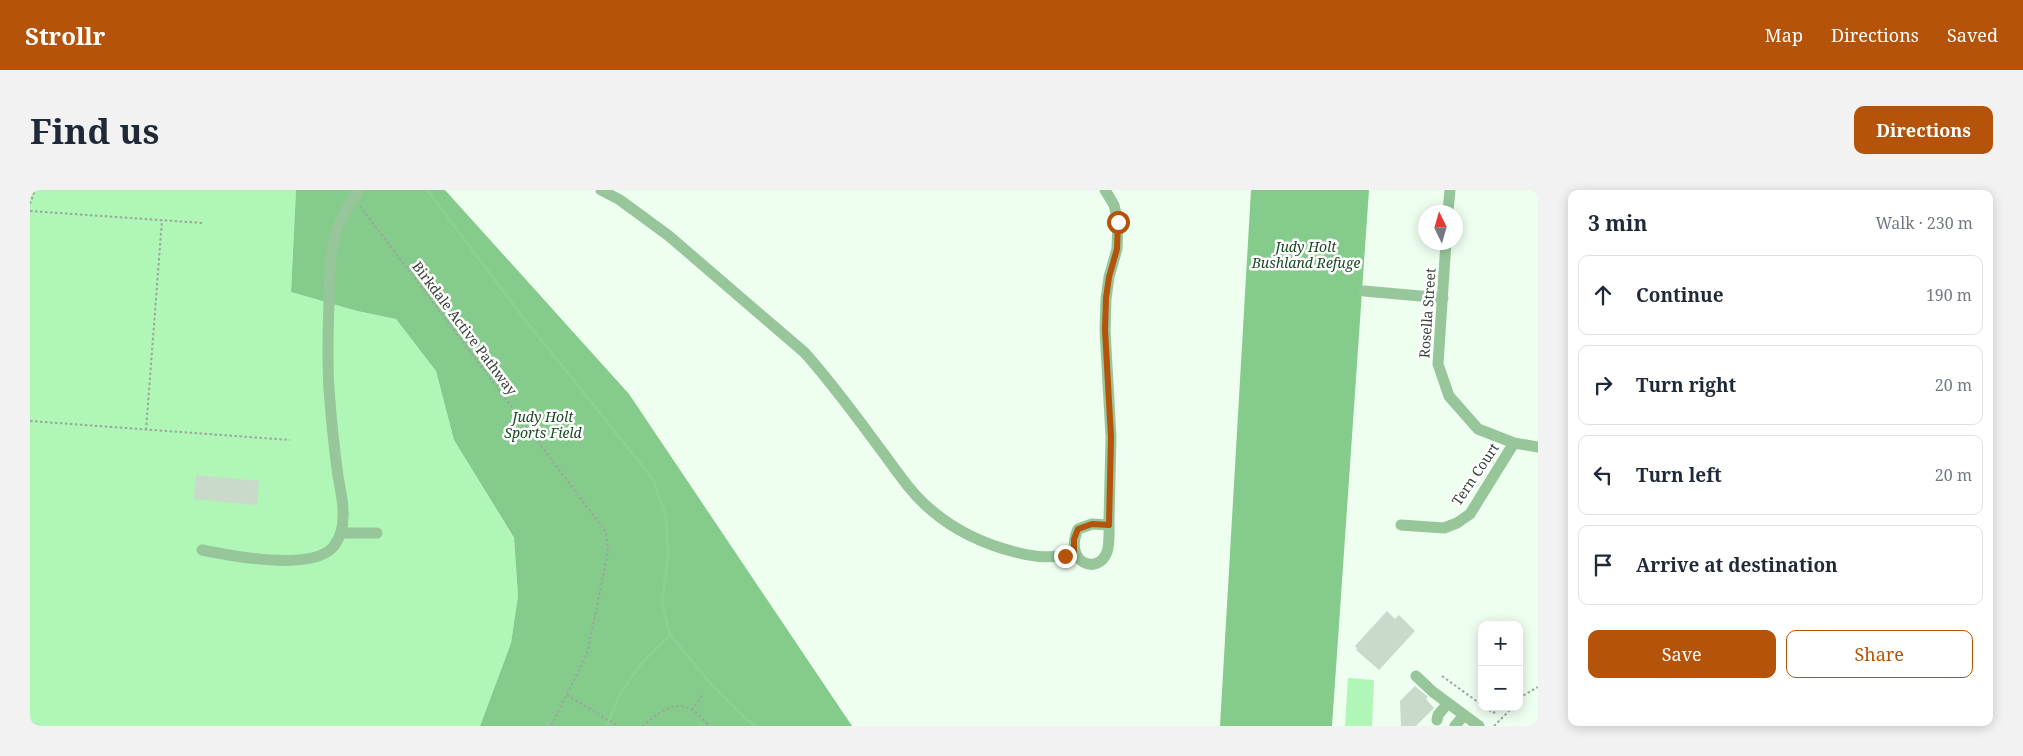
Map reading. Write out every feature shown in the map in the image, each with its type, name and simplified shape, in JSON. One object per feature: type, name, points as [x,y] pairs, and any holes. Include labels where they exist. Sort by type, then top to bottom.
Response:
[{"type":"street","points":[[601,190],[620,200],[669,236],[804,352],[910,489],[944,520],[977,538],[1003,549],[1028,555],[1049,557],[1065,556],[1074,552]]},
{"type":"street","points":[[1105,190],[1114,204],[1118,222],[1117,249],[1109,277],[1106,298],[1105,330],[1111,437],[1109,525],[1106,552],[1102,560],[1095,564],[1086,564],[1080,560],[1074,552],[1074,539],[1078,529],[1092,524],[1109,525]]},
{"type":"street","points":[[1449,205],[1450,190]]},
{"type":"street","points":[[202,550],[252,558],[312,559],[324,554],[334,546],[341,533],[342,501],[329,388],[327,347],[330,262],[337,229],[357,194]]},
{"type":"street","name":"Rosella Street","points":[[1446,250],[1438,364],[1449,396],[1478,428],[1514,443],[1538,447]]},
{"type":"street","points":[[1364,291],[1443,298]]},
{"type":"street","name":"Tern Court","points":[[1400,525],[1444,528],[1457,523],[1470,514],[1514,443]]},
{"type":"street","points":[[341,533],[377,533]]},
{"type":"street","points":[[1416,676],[1479,726]]},
{"type":"street","points":[[1437,720],[1448,703]]},
{"type":"street","points":[[1455,726],[1464,715]]},
{"type":"path","points":[[30,204],[35,190]]},
{"type":"path","name":"Birkdale Active Pathway","points":[[357,194],[606,532],[608,552],[589,646],[551,726]]},
{"type":"path","points":[[30,211],[204,224]]},
{"type":"path","points":[[146,430],[162,220]]},
{"type":"path","points":[[30,421],[290,440]]},
{"type":"path","points":[[1442,676],[1478,702]]},
{"type":"path","points":[[1523,696],[1538,687]]},
{"type":"path","points":[[692,710],[703,694]]},
{"type":"path","points":[[567,695],[618,726]]},
{"type":"path","points":[[642,726],[670,707],[682,706],[692,710],[710,726]]},
{"type":"path","points":[[1494,726],[1509,711]]},
{"type":"green space","points":[[30,190],[296,190],[291,292],[357,311],[396,319],[436,371],[454,440],[514,539],[518,596],[511,643],[480,726],[30,726]]},
{"type":"green space","name":"Judy Holt Sports Field","points":[[296,190],[445,190],[629,394],[852,726],[480,726],[511,643],[518,596],[514,538],[454,440],[436,371],[396,319],[357,311],[291,292]]},
{"type":"green space","name":"Judy Holt Bushland Refuge","points":[[1251,190],[1369,190],[1332,726],[1220,726]]},
{"type":"green space","points":[[1348,678],[1374,680],[1372,726],[1345,726]]},
{"type":"building","points":[[196,475],[259,481],[257,505],[194,499]]},
{"type":"building","points":[[1387,611],[1395,619],[1399,615],[1415,631],[1379,670],[1356,650],[1355,646]]},
{"type":"building","points":[[1415,686],[1428,697],[1426,699],[1434,708],[1416,726],[1401,726],[1400,701]]},
{"type":"waterway","points":[[427,190],[525,320],[653,479],[666,517],[668,555],[662,603],[670,635],[711,684],[746,719],[756,726]]},
{"type":"waterway","points":[[607,726],[619,696],[640,665],[670,635]]},
{"type":"route","points":[[1065,556],[1074,552],[1074,539],[1078,529],[1092,524],[1109,525],[1111,437],[1105,330],[1106,298],[1109,277],[1117,249],[1118,222]]}]
